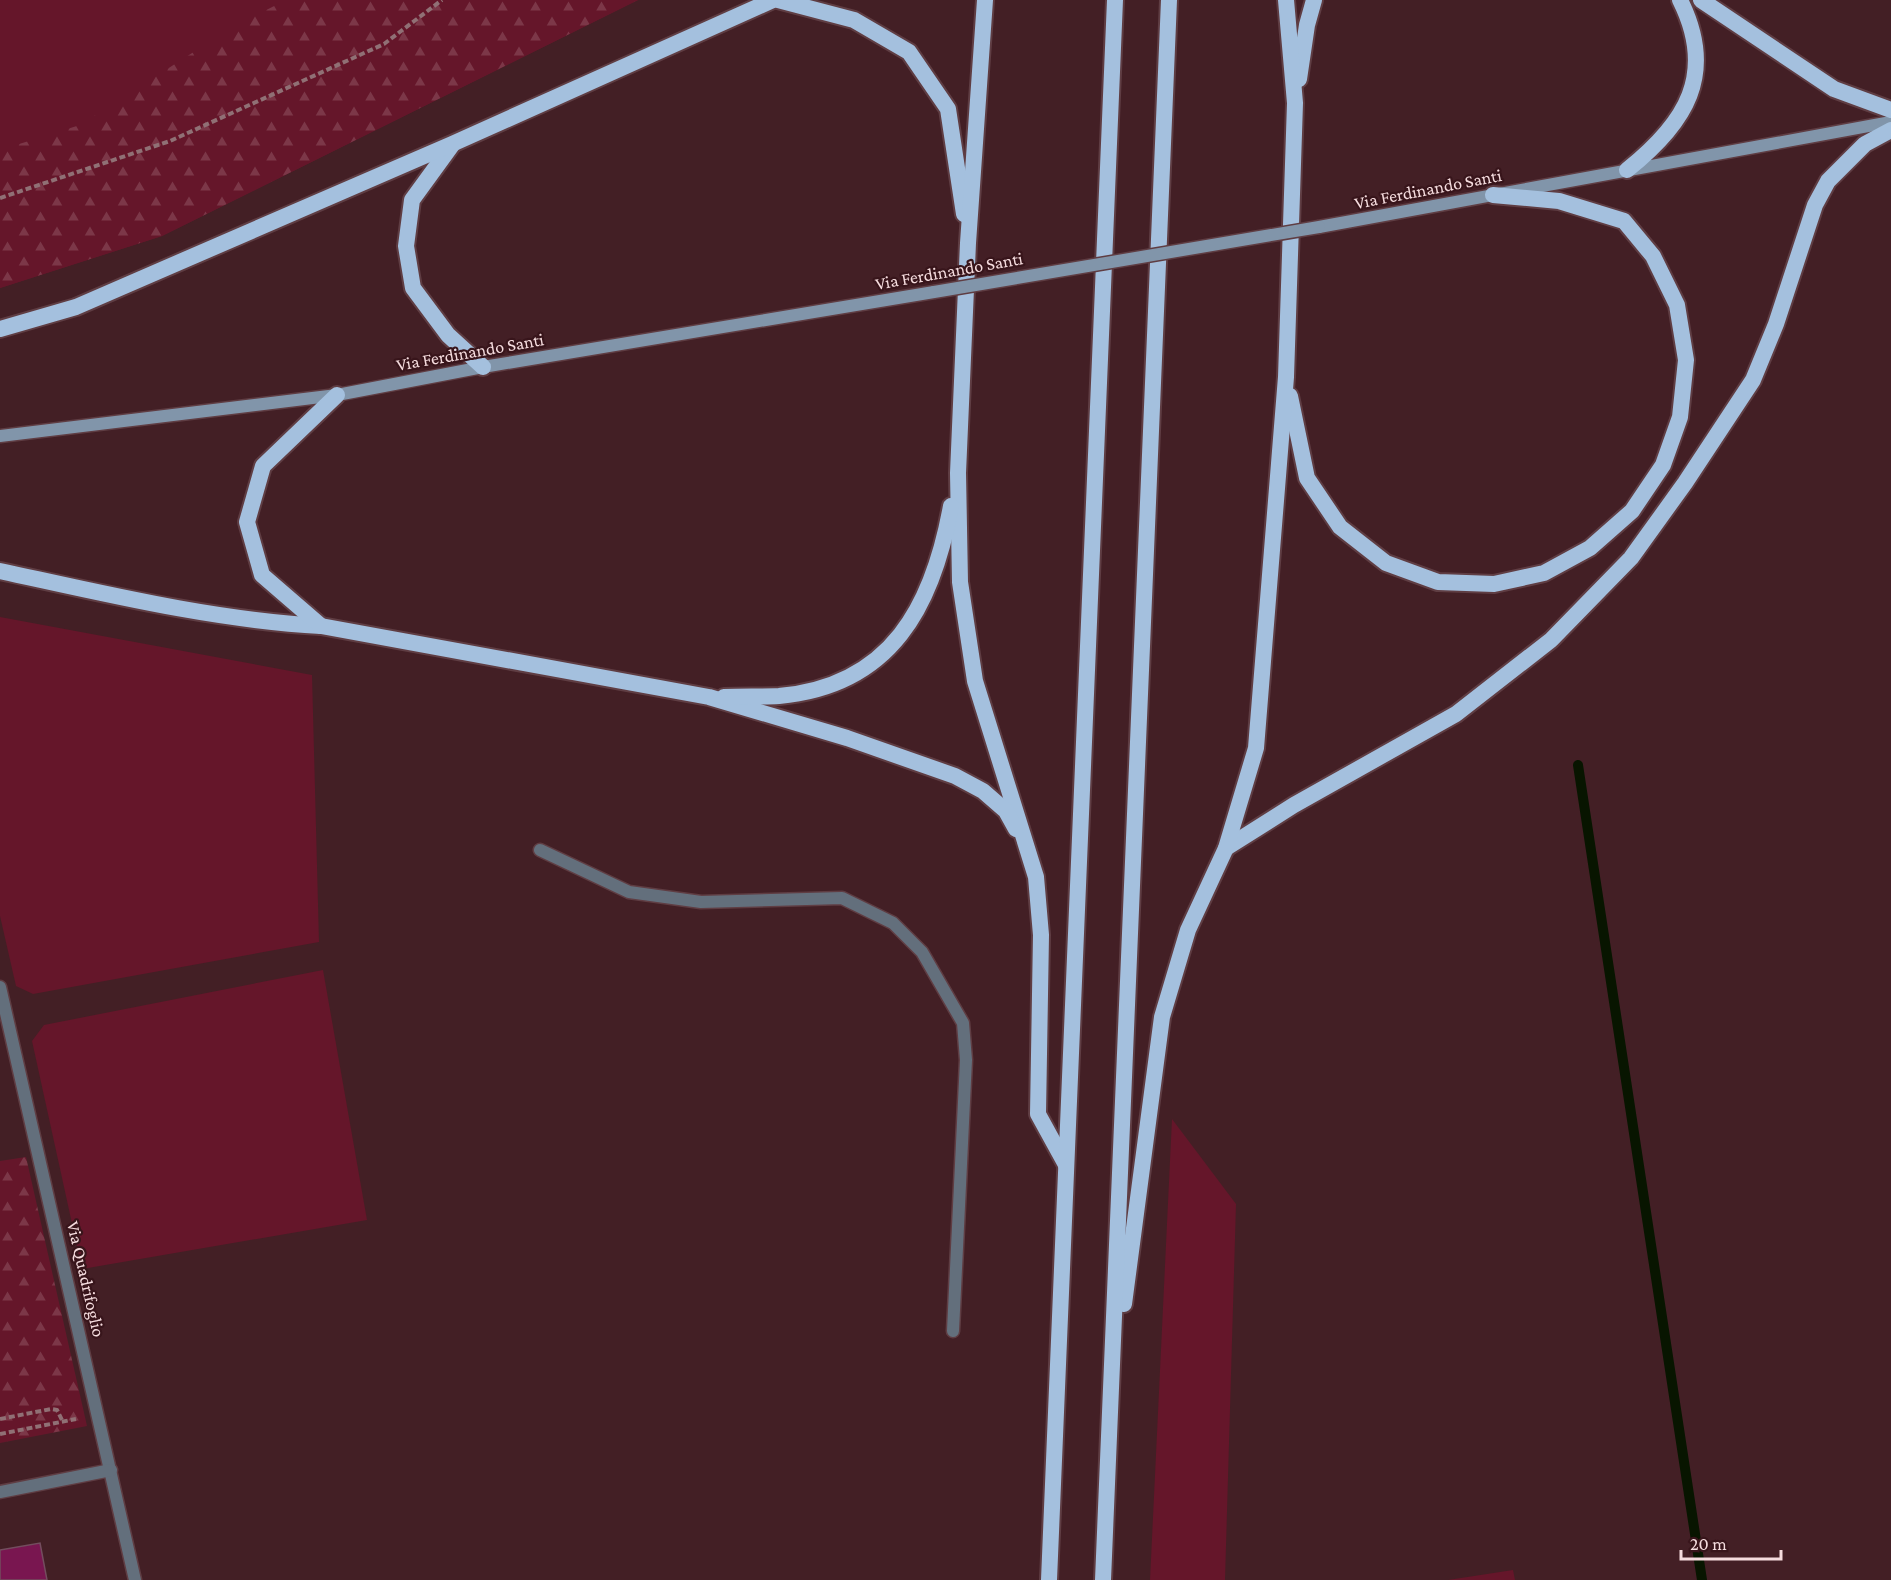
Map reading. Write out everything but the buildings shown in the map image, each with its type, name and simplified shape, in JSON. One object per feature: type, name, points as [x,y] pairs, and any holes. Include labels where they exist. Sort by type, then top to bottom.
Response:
[{"type":"highway","points":[[0,329],[76,307],[452,144],[772,0]]},
{"type":"highway","points":[[778,0],[854,20],[909,52],[948,109],[968,243]]},
{"type":"highway","points":[[985,0],[968,243],[958,473],[960,582],[975,681],[1036,877],[1041,935],[1038,1114],[1066,1165]]},
{"type":"highway","points":[[1049,1580],[1115,0]]},
{"type":"highway","points":[[1103,1580],[1169,0]]},
{"type":"highway","points":[[1286,0],[1295,103]]},
{"type":"highway","points":[[1110,1409],[1162,1017],[1188,930],[1226,848],[1256,748],[1286,377],[1295,103],[1307,25],[1314,0]]},
{"type":"highway","points":[[1627,170],[1665,138],[1676,124],[1689,96],[1696,60],[1692,35],[1680,0]]},
{"type":"highway","points":[[1701,0],[1834,89],[1891,110]]},
{"type":"highway","points":[[1226,848],[1294,805],[1456,714],[1551,640],[1631,558],[1686,483],[1753,380],[1776,324],[1815,205],[1828,181],[1865,144],[1891,130]]},
{"type":"highway","points":[[452,144],[412,200],[406,246],[413,288],[448,335],[483,367]]},
{"type":"highway","points":[[1286,377],[1307,478],[1340,527],[1386,563],[1438,582],[1494,584],[1544,573],[1598,541],[1632,511],[1663,465],[1680,417],[1686,360],[1677,305],[1653,256],[1624,221],[1559,201],[1492,195]]},
{"type":"highway","points":[[321,626],[262,575],[247,522],[263,466],[337,395]]},
{"type":"highway","points":[[709,697],[781,696],[818,687],[843,679],[894,643],[914,618],[936,573],[958,473]]},
{"type":"highway","points":[[0,571],[138,602],[273,623],[321,626],[709,697],[846,738],[954,776],[983,791],[1005,811],[1028,848]]},
{"type":"main road","name":"Via Ferdinando Santi","points":[[3,436],[337,395],[483,367],[1319,227],[1891,122]]},
{"type":"street","points":[[540,850],[629,892],[701,902],[842,898],[893,923],[922,951],[963,1023],[966,1060],[953,1331]]},
{"type":"street","name":"Via Quadrifoglio","points":[[0,987],[135,1580]]},
{"type":"street","points":[[0,1492],[111,1470]]},
{"type":"path","points":[[0,198],[170,141],[384,44],[442,0]]},
{"type":"path","points":[[0,1419],[51,1409],[57,1410],[63,1422]]},
{"type":"path","points":[[0,1434],[82,1418]]},
{"type":"green space","points":[[0,0],[638,0],[162,236],[0,288]]},
{"type":"green space","points":[[286,0],[638,0],[162,236],[0,288],[0,150],[80,125],[231,28]]},
{"type":"green space","points":[[0,617],[312,675],[319,942],[33,994],[16,986],[0,916]]},
{"type":"green space","points":[[323,970],[367,1220],[82,1269],[32,1041],[44,1025]]},
{"type":"green space","points":[[1172,1119],[1236,1204],[1225,1580],[1150,1580]]},
{"type":"green space","points":[[26,1157],[87,1426],[0,1443],[0,1161]]},
{"type":"green space","points":[[1513,1570],[1515,1580],[1448,1580]]},
{"type":"waterway","points":[[1578,765],[1702,1580]]}]
